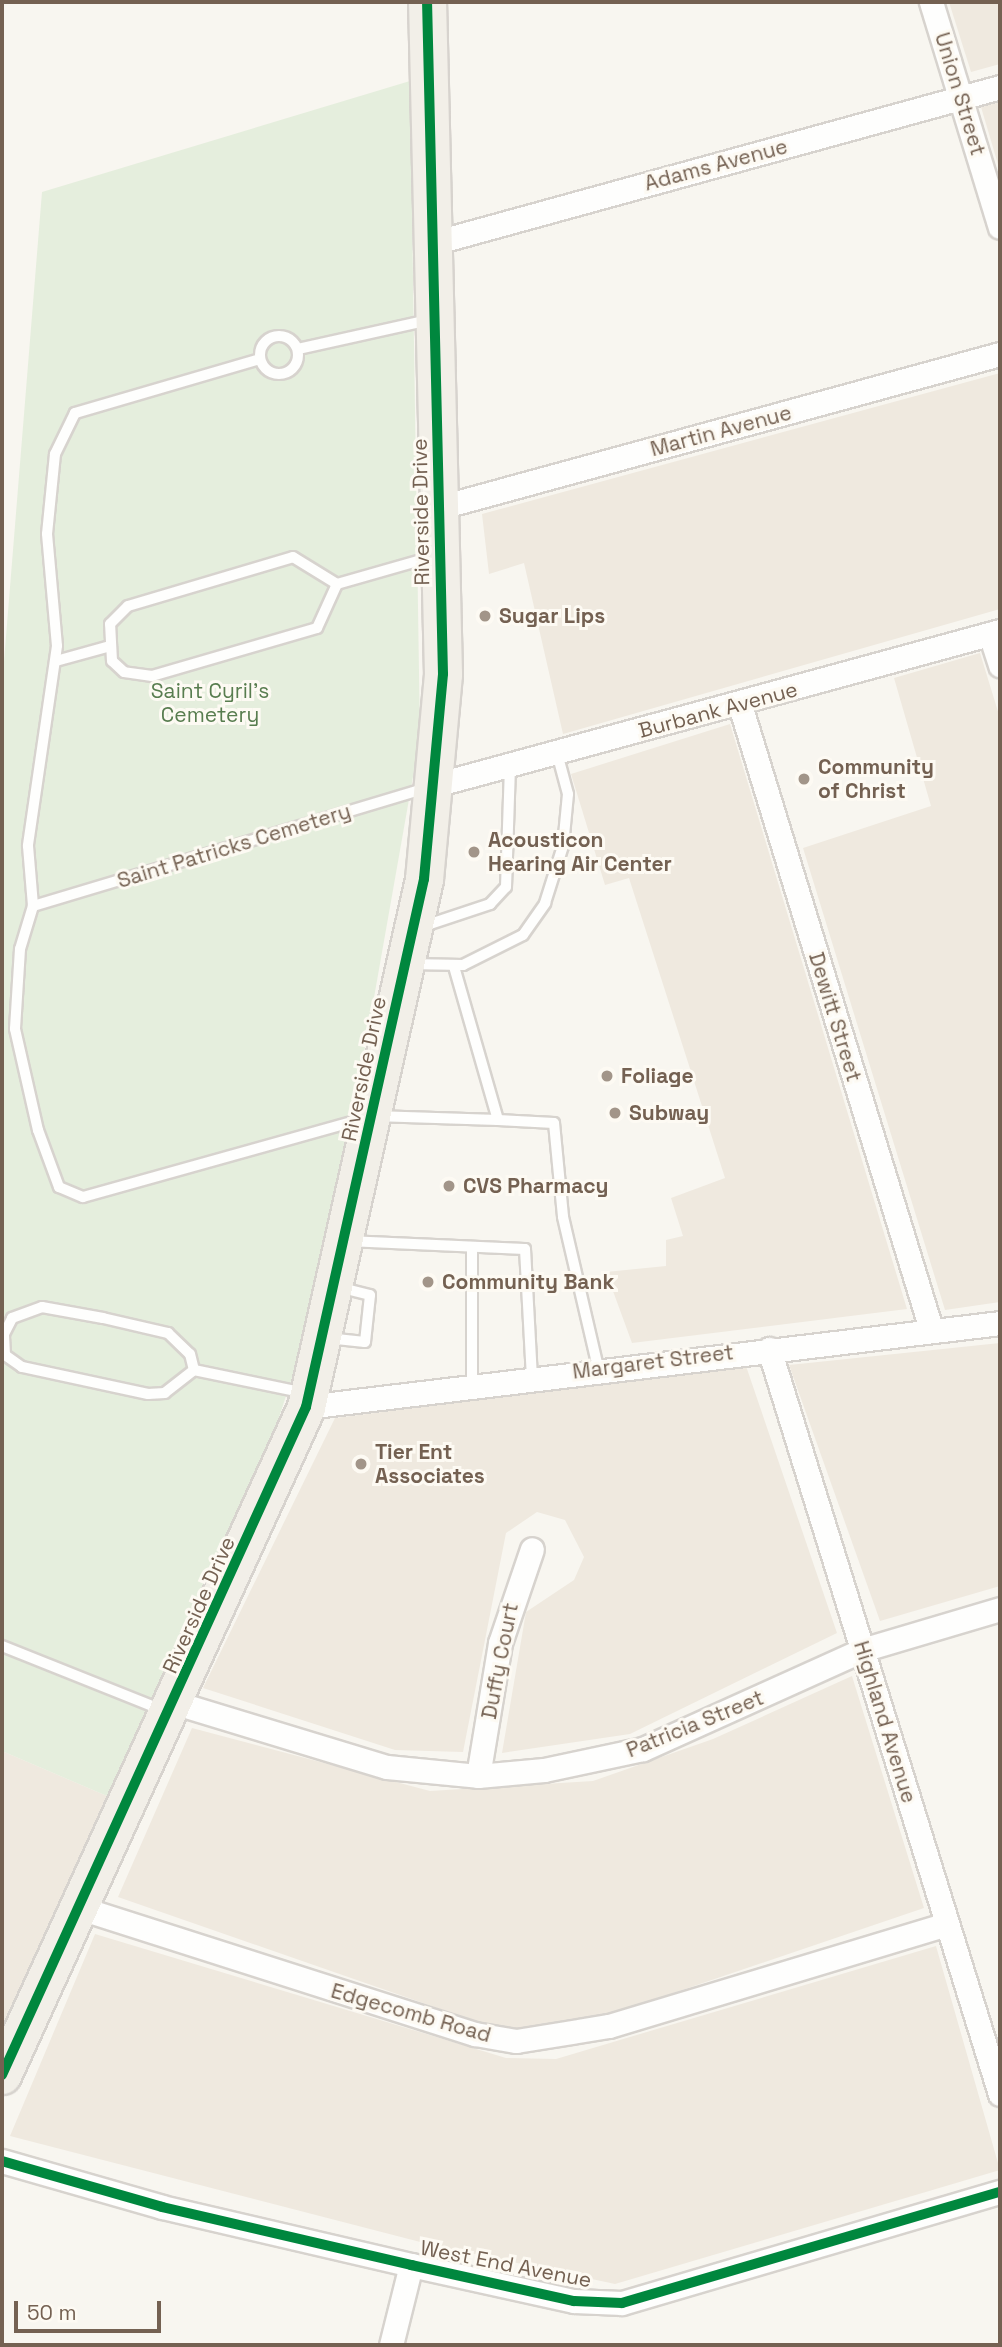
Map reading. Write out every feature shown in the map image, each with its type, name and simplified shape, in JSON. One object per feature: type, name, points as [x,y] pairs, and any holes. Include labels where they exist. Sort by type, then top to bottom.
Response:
[{"type":"main road","name":"Riverside Drive","points":[[2,2075],[174,1708],[308,1400],[338,1287],[410,946],[435,785],[442,555],[427,2]]},
{"type":"street","name":"Union Street","points":[[931,2],[1000,227]]},
{"type":"street","name":"Adams Avenue","points":[[433,243],[1000,87]]},
{"type":"street","name":"Martin Avenue","points":[[441,507],[1000,355]]},
{"type":"street","name":"Burbank Avenue","points":[[435,785],[740,705],[995,632]]},
{"type":"street","points":[[995,632],[1000,665]]},
{"type":"street","name":"Dewitt Street","points":[[740,705],[931,1329]]},
{"type":"street","name":"Margaret Street","points":[[308,1400],[472,1385],[598,1368],[1000,1323]]},
{"type":"street","name":"Highland Avenue","points":[[769,1349],[1000,2094]]},
{"type":"street","name":"Duffy Court","points":[[478,1776],[500,1643],[532,1549]]},
{"type":"street","name":"Patricia Street","points":[[174,1708],[387,1767],[478,1776],[643,1749],[862,1650],[1000,1609]]},
{"type":"street","name":"Edgecomb Road","points":[[80,1908],[475,2034],[516,2041],[609,2026],[947,1924]]},
{"type":"street","name":"West End Avenue","points":[[2,2161],[162,2207],[411,2265],[574,2301],[622,2303],[1000,2193]]},
{"type":"street","points":[[391,2345],[411,2265]]},
{"type":"lane","points":[[298,349],[298,361],[284,374],[267,370],[260,359],[262,346],[277,335],[298,349],[435,318]]},
{"type":"lane","points":[[260,359],[68,418],[55,454],[47,534],[56,661],[28,846],[33,906],[20,949],[15,1030],[41,1142],[59,1187],[70,1195],[83,1197],[374,1116],[555,1123],[563,1217],[598,1368]]},
{"type":"lane","points":[[337,583],[317,628],[152,676],[124,672],[107,647],[110,624],[128,606],[293,557],[337,583],[442,555]]},
{"type":"lane","points":[[56,661],[107,647]]},
{"type":"lane","points":[[410,946],[454,967],[505,950],[545,903],[563,846],[567,807],[557,753]]},
{"type":"lane","points":[[410,946],[490,904],[506,887],[510,766]]},
{"type":"lane","name":"Saint Patricks Cemetery","points":[[33,906],[435,785]]},
{"type":"lane","points":[[454,967],[498,1121]]},
{"type":"lane","points":[[347,1241],[525,1249],[532,1377]]},
{"type":"lane","points":[[472,1247],[472,1385]]},
{"type":"lane","points":[[41,1307],[168,1333],[190,1354],[194,1370],[165,1393],[148,1394],[22,1367],[3,1356],[4,1334],[12,1318],[41,1307]]},
{"type":"lane","points":[[194,1370],[308,1400]]},
{"type":"lane","points":[[2,1646],[174,1708]]},
{"type":"shaded area","points":[[949,2],[1000,2],[1000,64],[971,72]]},
{"type":"shaded area","points":[[1000,102],[1000,171],[981,107]]},
{"type":"shaded area","points":[[1000,373],[1000,609],[563,734],[524,563],[489,574],[482,514]]},
{"type":"shaded area","points":[[980,653],[1000,718],[1000,1302],[945,1310],[803,848],[931,806],[894,678]]},
{"type":"shaded area","points":[[730,724],[907,1309],[632,1343],[606,1272],[666,1266],[666,1240],[683,1236],[671,1198],[725,1178],[629,878],[605,885],[571,774]]},
{"type":"shaded area","points":[[1000,1343],[1000,1586],[880,1621],[789,1365]]},
{"type":"shaded area","points":[[746,1366],[837,1633],[630,1734],[502,1753],[526,1612],[574,1580],[584,1557],[565,1520],[537,1512],[506,1533],[463,1752],[395,1750],[203,1688],[335,1418]]},
{"type":"shaded area","points":[[852,1676],[924,1908],[532,2041],[118,1897],[192,1728],[430,1791],[593,1781],[713,1739]]},
{"type":"shaded area","points":[[2,1751],[107,1796],[2,2031]]},
{"type":"shaded area","points":[[95,1934],[506,2058],[556,2059],[936,1946],[1000,2170],[615,2284],[428,2244],[10,2136]]},
{"type":"green space","name":"Saint Cyril's Cemetery","points":[[410,81],[420,737],[369,1026],[318,1298],[270,1445],[107,1796],[2,1751],[2,686],[42,192]]},
{"type":"cycle path","points":[[2,2075],[306,1407],[424,879],[443,674],[427,2]]},
{"type":"cycle path","points":[[2,2161],[162,2207],[411,2265],[574,2301],[622,2303],[1000,2192]]},
{"type":"place","name":"Sugar Lips","points":[[485,616]]},
{"type":"place","name":"Community of Christ","points":[[804,779]]},
{"type":"place","name":"Acousticon Hearing Air Center","points":[[474,852]]},
{"type":"place","name":"Foliage","points":[[607,1076]]},
{"type":"place","name":"Subway","points":[[615,1113]]},
{"type":"place","name":"CVS Pharmacy","points":[[449,1186]]},
{"type":"place","name":"Community Bank","points":[[428,1282]]},
{"type":"place","name":"Tier Ent Associates","points":[[361,1464]]}]
